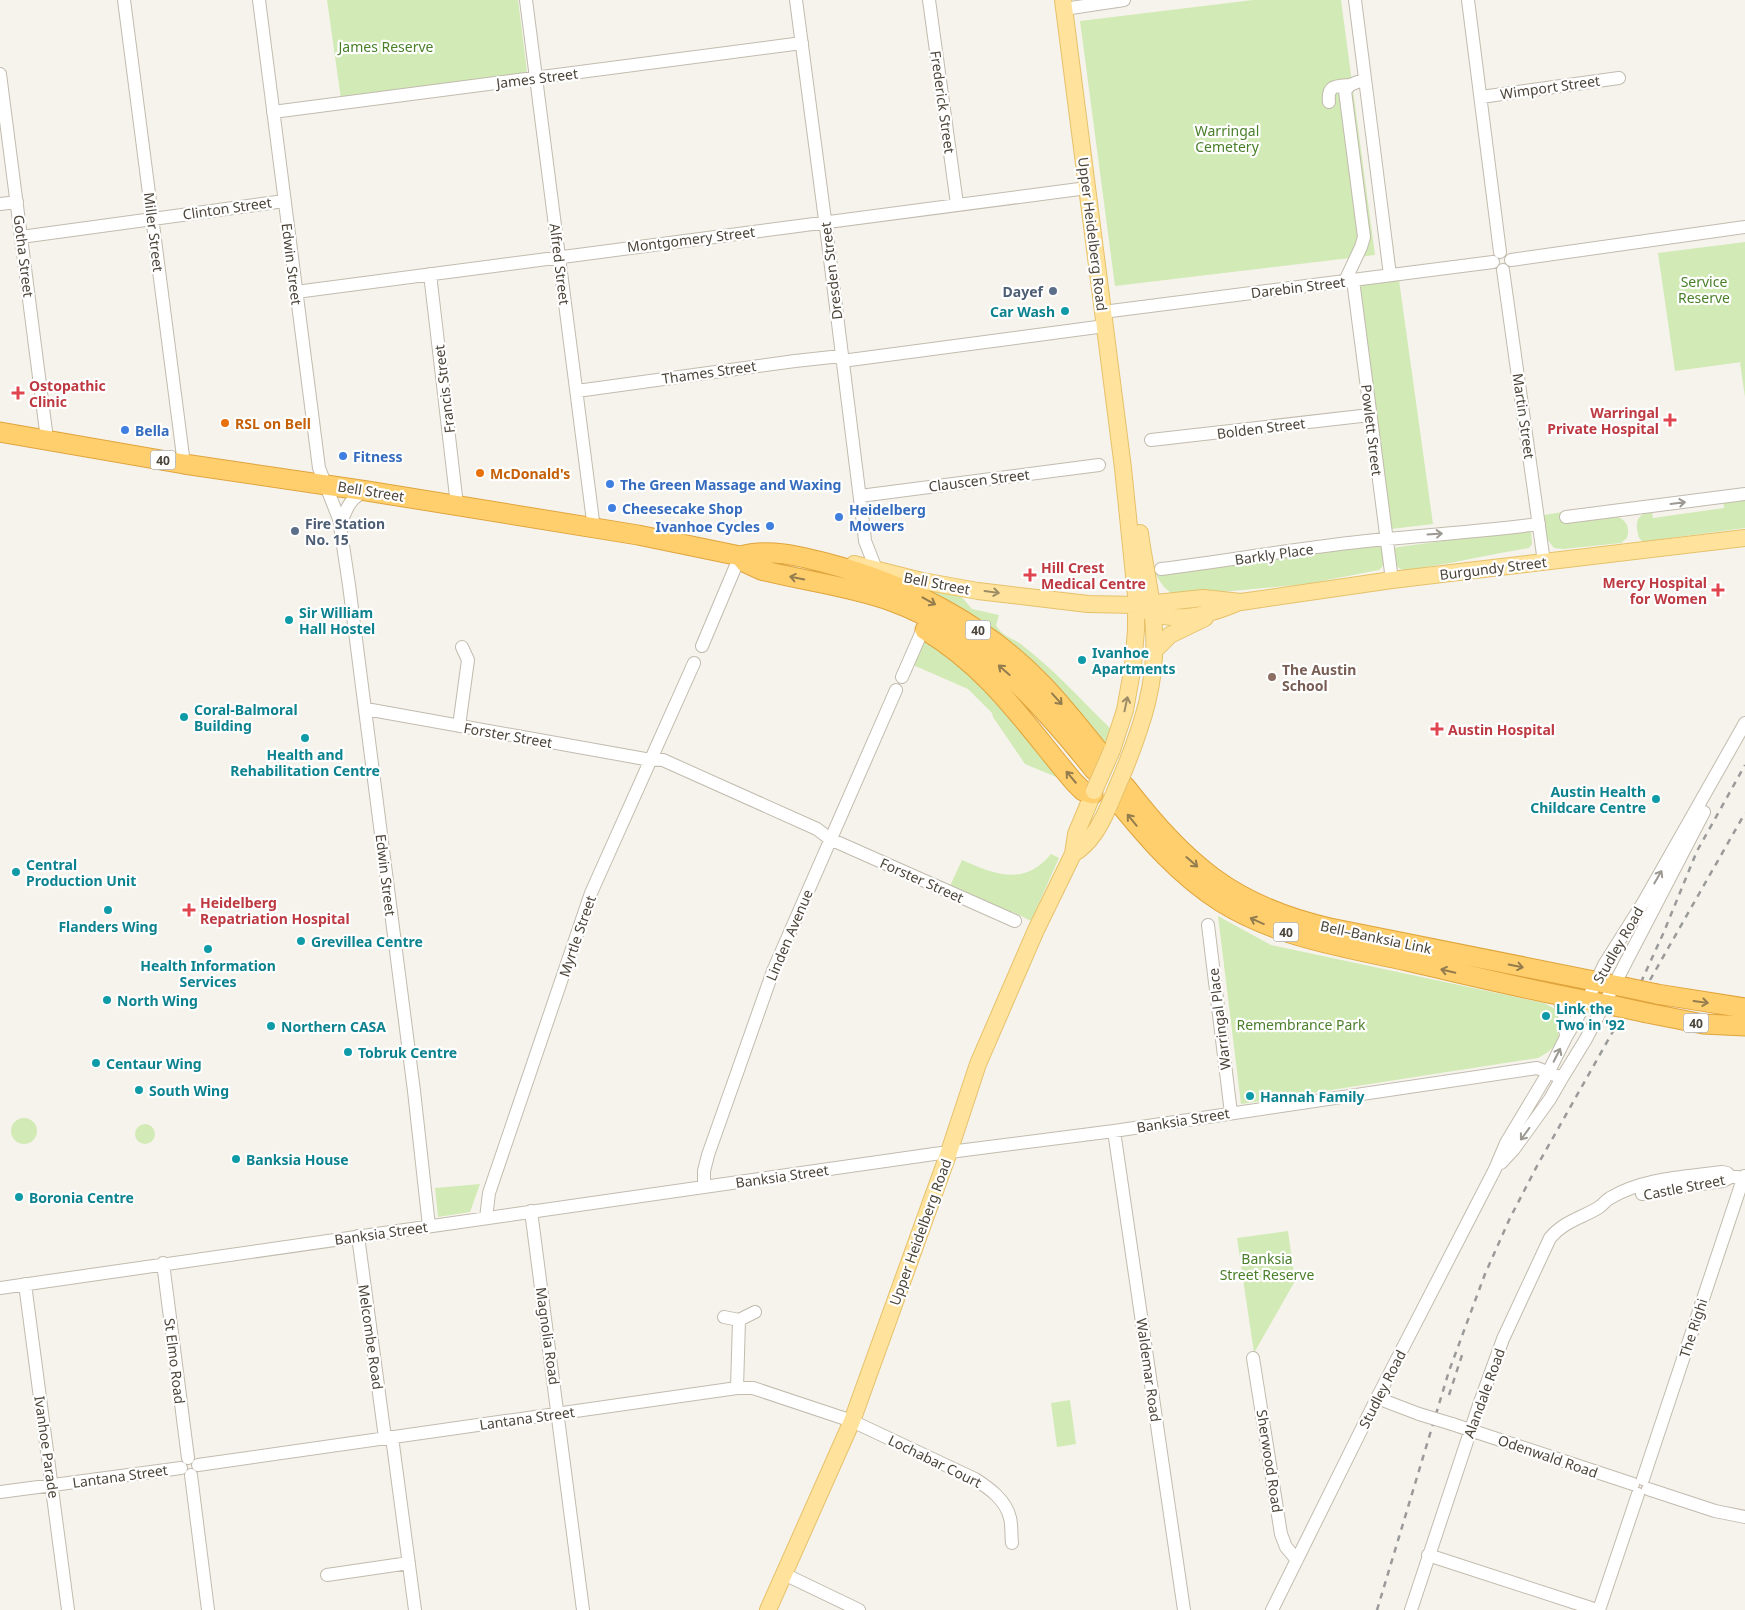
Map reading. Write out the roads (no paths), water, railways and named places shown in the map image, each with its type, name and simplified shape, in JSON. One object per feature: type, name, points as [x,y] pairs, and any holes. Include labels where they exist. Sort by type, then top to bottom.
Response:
[{"type":"highway","name":"Bell Street","points":[[0,432],[184,464],[458,505],[638,535],[740,556],[767,552],[817,561]]},
{"type":"highway","name":"Bell Street","points":[[740,556],[746,563],[761,570],[844,588]]},
{"type":"highway","name":"40","points":[[817,561],[855,571],[906,589],[980,631],[1042,683],[1063,706],[1103,759]]},
{"type":"highway","name":"40","points":[[844,588],[876,596],[906,607],[966,640],[1004,670],[1037,702],[1103,759]]},
{"type":"highway","points":[[844,588],[858,597],[902,617],[955,650],[989,679],[1010,701],[1074,782],[1083,791],[1095,793]]},
{"type":"highway","name":"Bell–Banksia Link","points":[[1119,790],[1198,867],[1224,886],[1267,909],[1297,920],[1330,928],[1609,985]]},
{"type":"highway","name":"Bell–Banksia Link","points":[[1119,790],[1158,851],[1182,873],[1221,902],[1251,918],[1281,931],[1313,940],[1602,1004]]},
{"type":"highway","name":"40","points":[[1609,985],[1745,1008]]},
{"type":"highway","name":"40","points":[[1602,1004],[1703,1024],[1745,1026]]},
{"type":"main road","name":"Upper Heidelberg Road","points":[[1063,5],[1123,468],[1135,582],[1145,607],[1154,651],[1147,707],[1119,790],[1084,848],[1073,854]]},
{"type":"main road","name":"Upper Heidelberg Road","points":[[768,1610],[852,1421],[982,1055],[1036,930],[1073,854],[1074,840],[1078,827],[1095,793],[1103,759],[1125,710],[1135,648],[1153,568],[1123,468]]},
{"type":"main road","name":"Burgundy Street","points":[[1145,607],[1173,618],[1220,610],[1241,602],[1392,580],[1745,538]]},
{"type":"main road","name":"Bell Street","points":[[817,561],[849,563],[911,579],[1011,595],[1145,607]]},
{"type":"main road","points":[[1153,568],[1162,590],[1174,602]]},
{"type":"main road","points":[[1102,604],[1125,593],[1135,582]]},
{"type":"main road","name":"Burgundy Street","points":[[1145,607],[1203,598],[1241,602]]},
{"type":"main road","points":[[1154,651],[1173,633],[1220,610]]},
{"type":"main road","points":[[1095,793],[1119,790]]},
{"type":"main road","points":[[1078,827],[1091,823],[1098,827]]},
{"type":"street","name":"Miller Street","points":[[124,0],[184,464]]},
{"type":"street","name":"Edwin Street","points":[[259,0],[319,468],[340,526],[366,709],[429,1226]]},
{"type":"street","name":"Alfred Street","points":[[526,0],[594,529]]},
{"type":"street","name":"Dresden Street","points":[[796,0],[826,222],[865,541],[876,569]]},
{"type":"street","name":"Frederick Street","points":[[929,0],[957,204]]},
{"type":"street","points":[[1063,5],[1124,0]]},
{"type":"street","points":[[1355,0],[1390,275]]},
{"type":"street","name":"Martin Street","points":[[1468,0],[1544,562]]},
{"type":"street","name":"James Street","points":[[273,112],[802,43]]},
{"type":"street","name":"Wimport Street","points":[[1481,97],[1619,78]]},
{"type":"street","points":[[1321,86],[1350,85],[1365,79]]},
{"type":"street","name":"Gotha Street","points":[[0,82],[47,439]]},
{"type":"street","points":[[1349,280],[1364,237],[1345,92],[1350,85]]},
{"type":"street","points":[[1329,102],[1328,93],[1336,86]]},
{"type":"street","name":"Montgomery Street","points":[[296,292],[1087,188]]},
{"type":"street","name":"Clinton Street","points":[[21,237],[284,200]]},
{"type":"street","points":[[0,204],[17,202]]},
{"type":"street","name":"Darebin Street","points":[[1104,319],[1349,280],[1745,227]]},
{"type":"street","name":"Francis Street","points":[[430,274],[458,505]]},
{"type":"street","name":"Powlett Street","points":[[1349,280],[1370,415],[1392,580]]},
{"type":"street","name":"Thames Street","points":[[577,391],[795,360],[842,358],[1104,319]]},
{"type":"street","name":"Bolden Street","points":[[1151,440],[1370,415]]},
{"type":"street","name":"Clauscen Street","points":[[860,496],[1099,465]]},
{"type":"street","name":"Edwin Street","points":[[340,526],[349,503],[358,494],[367,491]]},
{"type":"street","points":[[1566,517],[1745,494]]},
{"type":"street","points":[[1387,540],[1433,534],[1481,532],[1538,524]]},
{"type":"street","name":"Barkly Place","points":[[1153,568],[1387,540]]},
{"type":"street","points":[[849,563],[860,556],[865,541]]},
{"type":"street","points":[[702,646],[740,556]]},
{"type":"street","points":[[902,677],[923,630]]},
{"type":"street","points":[[459,726],[468,660],[462,647]]},
{"type":"street","name":"Myrtle Street","points":[[486,1218],[489,1193],[591,893],[694,663]]},
{"type":"street","name":"Linden Avenue","points":[[704,1187],[704,1171],[708,1155],[773,971],[896,690]]},
{"type":"street","name":"Forster Street","points":[[366,709],[651,760],[658,767],[815,838],[830,839],[1015,921]]},
{"type":"street","name":"Studley Road","points":[[1495,1168],[1514,1149],[1550,1099],[1586,1039],[1632,937],[1745,723]]},
{"type":"street","name":"Studley Road","points":[[1275,1609],[1297,1560],[1377,1398],[1506,1143],[1548,1073],[1566,1037],[1602,1004],[1609,985],[1606,962],[1646,924],[1709,802],[1745,739]]},
{"type":"street","name":"Warringal Place","points":[[1208,925],[1231,1113]]},
{"type":"street","points":[[1558,995],[1564,1015],[1566,1037]]},
{"type":"street","name":"Banksia Street","points":[[0,1288],[163,1263],[949,1152],[1114,1131],[1537,1068],[1562,1078]]},
{"type":"street","name":"Waldemar Road","points":[[1114,1131],[1184,1610]]},
{"type":"street","name":"Castle Street","points":[[1600,1207],[1609,1198],[1649,1182],[1722,1172],[1740,1177]]},
{"type":"street","name":"The Righi","points":[[1598,1610],[1641,1487],[1740,1177]]},
{"type":"street","name":"Alandale Road","points":[[1411,1610],[1428,1555],[1503,1339],[1550,1238],[1556,1230],[1569,1221],[1600,1207]]},
{"type":"street","name":"Magnolia Road","points":[[531,1212],[583,1610]]},
{"type":"street","name":"Melcombe Road","points":[[358,1236],[415,1610]]},
{"type":"street","name":"St Elmo Road","points":[[163,1263],[208,1610]]},
{"type":"street","name":"Ivanhoe Parade","points":[[25,1284],[68,1610]]},
{"type":"street","points":[[724,1316],[739,1320],[755,1312]]},
{"type":"street","points":[[737,1388],[739,1320]]},
{"type":"street","name":"Sherwood Road","points":[[1253,1358],[1281,1534],[1286,1547],[1297,1560]]},
{"type":"street","name":"Lantana Street","points":[[0,1492],[737,1388],[753,1388],[852,1421]]},
{"type":"street","name":"Odenwald Road","points":[[1377,1398],[1419,1414],[1715,1511],[1745,1517]]},
{"type":"street","name":"Lochabar Court","points":[[852,1421],[975,1479],[991,1490],[1003,1504],[1010,1517],[1012,1542]]},
{"type":"street","points":[[1428,1555],[1598,1610]]},
{"type":"street","points":[[327,1575],[409,1563]]},
{"type":"street","points":[[784,1574],[859,1610]]},
{"type":"railway","points":[[1377,1610],[1449,1371],[1485,1274],[1510,1218],[1537,1166],[1642,980],[1697,851],[1745,765]]},
{"type":"railway","points":[[1650,980],[1745,813]]},
{"type":"railway","points":[[1449,1395],[1463,1352]]},
{"type":"place","name":"Dayef","points":[[1053,291]]},
{"type":"place","name":"Car Wash","points":[[1065,311]]},
{"type":"place","name":"Ostopathic Clinic","points":[[18,393]]},
{"type":"place","name":"Warringal Private Hospital","points":[[1670,420]]},
{"type":"place","name":"RSL on Bell","points":[[225,423]]},
{"type":"place","name":"Bella","points":[[125,430]]},
{"type":"place","name":"Fitness","points":[[343,456]]},
{"type":"place","name":"McDonald's","points":[[480,473]]},
{"type":"place","name":"The Green Massage and Waxing","points":[[610,484]]},
{"type":"place","name":"Cheesecake Shop","points":[[612,508]]},
{"type":"place","name":"Heidelberg Mowers","points":[[839,517]]},
{"type":"place","name":"Ivanhoe Cycles","points":[[770,526]]},
{"type":"place","name":"Fire Station No. 15","points":[[295,531]]},
{"type":"place","name":"Hill Crest Medical Centre","points":[[1030,575]]},
{"type":"place","name":"Mercy Hospital for Women","points":[[1718,590]]},
{"type":"place","name":"Sir William Hall Hostel","points":[[289,620]]},
{"type":"place","name":"Ivanhoe Apartments","points":[[1082,660]]},
{"type":"place","name":"The Austin School","points":[[1272,677]]},
{"type":"place","name":"Coral-Balmoral Building","points":[[184,717]]},
{"type":"place","name":"Austin Hospital","points":[[1437,729]]},
{"type":"place","name":"Health and Rehabilitation Centre","points":[[305,738]]},
{"type":"place","name":"Austin Health Childcare Centre","points":[[1656,799]]},
{"type":"place","name":"Central Production Unit","points":[[16,872]]},
{"type":"place","name":"Flanders Wing","points":[[108,910]]},
{"type":"place","name":"Heidelberg Repatriation Hospital","points":[[189,910]]},
{"type":"place","name":"Grevillea Centre","points":[[301,941]]},
{"type":"place","name":"Health Information Services","points":[[208,949]]},
{"type":"place","name":"North Wing","points":[[107,1000]]},
{"type":"place","name":"Link the Two in '92","points":[[1546,1016]]},
{"type":"place","name":"Northern CASA","points":[[271,1026]]},
{"type":"place","name":"Tobruk Centre","points":[[348,1052]]},
{"type":"place","name":"Centaur Wing","points":[[96,1063]]},
{"type":"place","name":"South Wing","points":[[139,1090]]},
{"type":"place","name":"Hannah Family","points":[[1250,1096]]},
{"type":"place","name":"Banksia House","points":[[236,1159]]},
{"type":"place","name":"Boronia Centre","points":[[19,1197]]},
{"type":"park label","name":"James Reserve","points":[[386,46]]},
{"type":"park label","name":"Warringal Cemetery","points":[[1227,138]]},
{"type":"park label","name":"Service Reserve","points":[[1704,290]]},
{"type":"park label","name":"Remembrance Park","points":[[1301,1024]]},
{"type":"park label","name":"Banksia Street Reserve","points":[[1267,1266]]}]
